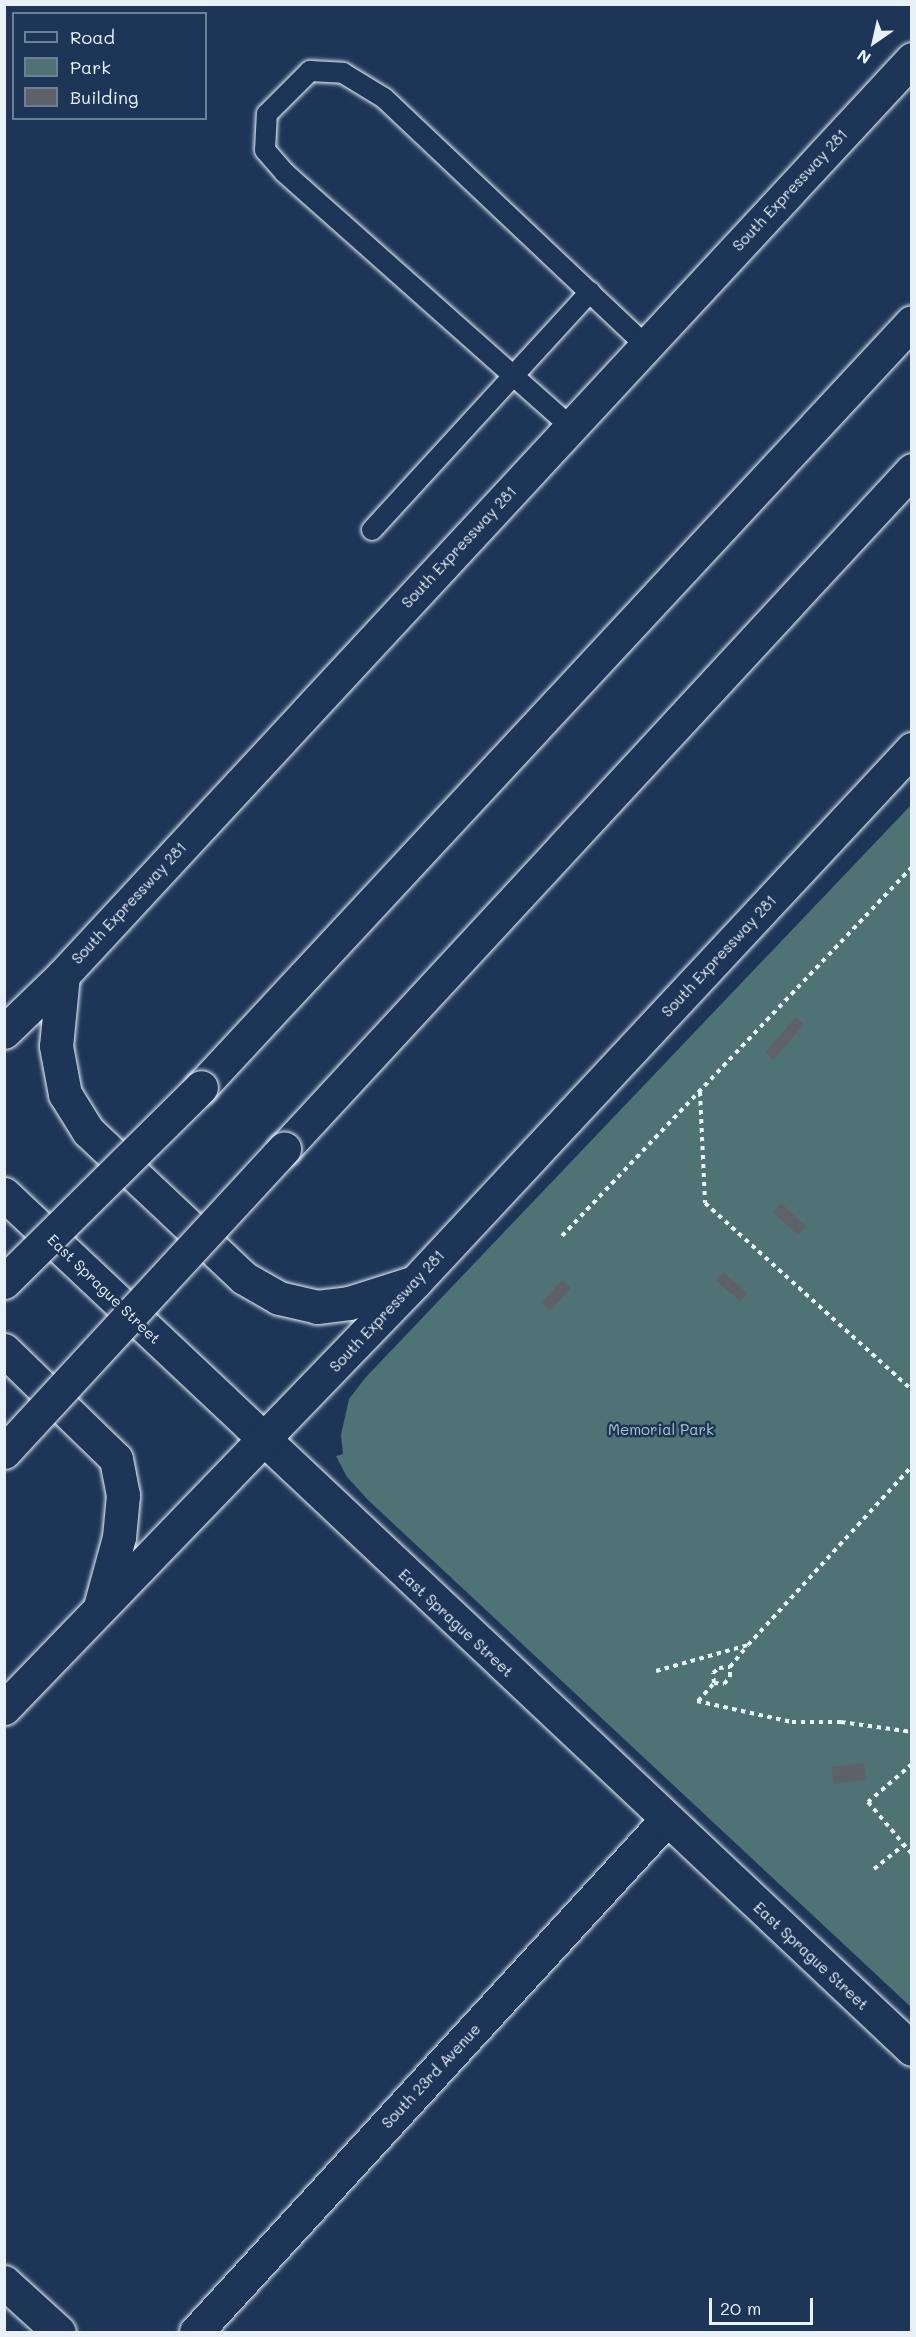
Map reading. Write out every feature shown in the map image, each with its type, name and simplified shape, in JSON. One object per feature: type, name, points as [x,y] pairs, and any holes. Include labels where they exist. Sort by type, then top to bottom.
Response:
[{"type":"main road","name":"South Expressway 281","points":[[4,1032],[63,975],[912,59]]},
{"type":"main road","points":[[4,1282],[201,1087],[912,322]]},
{"type":"main road","points":[[4,1452],[912,470]]},
{"type":"main road","points":[[876,508],[912,487]]},
{"type":"main road","name":"South Expressway 281","points":[[4,1708],[415,1282],[912,749]]},
{"type":"main road","points":[[63,975],[56,1046],[65,1094],[88,1131],[244,1278],[279,1298],[317,1306],[349,1303],[415,1282]]},
{"type":"main road","name":"East Sprague Street","points":[[4,1194],[263,1442],[912,2049]]},
{"type":"main road","points":[[4,1350],[116,1459],[123,1496],[119,1538],[100,1608]]},
{"type":"main road","name":"South 23rd Avenue","points":[[196,2332],[666,1820]]},
{"type":"main road","points":[[4,2282],[58,2332]]},
{"type":"lane","points":[[571,426],[285,173],[265,150],[267,114],[310,71],[343,73],[384,98],[646,346]]},
{"type":"lane","points":[[372,530],[516,377],[590,292]]},
{"type":"path","points":[[562,1236],[912,867]]},
{"type":"path","points":[[700,1091],[705,1203],[912,1390]]},
{"type":"path","points":[[714,1683],[712,1673],[719,1668],[729,1667],[912,1467]]},
{"type":"path","points":[[656,1671],[748,1645]]},
{"type":"path","points":[[714,1683],[724,1684],[730,1677],[729,1667]]},
{"type":"path","points":[[714,1683],[697,1701],[792,1722],[841,1722],[912,1732]]},
{"type":"path","points":[[912,1764],[868,1802],[912,1854]]},
{"type":"path","points":[[874,1869],[904,1845]]},
{"type":"green space","name":"Memorial Park","points":[[911,805],[911,2007],[368,1500],[347,1477],[336,1456],[343,1454],[341,1435],[349,1399],[366,1377]]},
{"type":"building","points":[[796,1017],[804,1024],[773,1060],[765,1052]]},
{"type":"building","points":[[781,1203],[806,1226],[798,1235],[773,1212]]},
{"type":"building","points":[[723,1272],[747,1293],[740,1301],[716,1280]]},
{"type":"building","points":[[562,1280],[571,1288],[550,1311],[541,1303]]},
{"type":"building","points":[[864,1763],[866,1780],[833,1784],[831,1767]]}]
